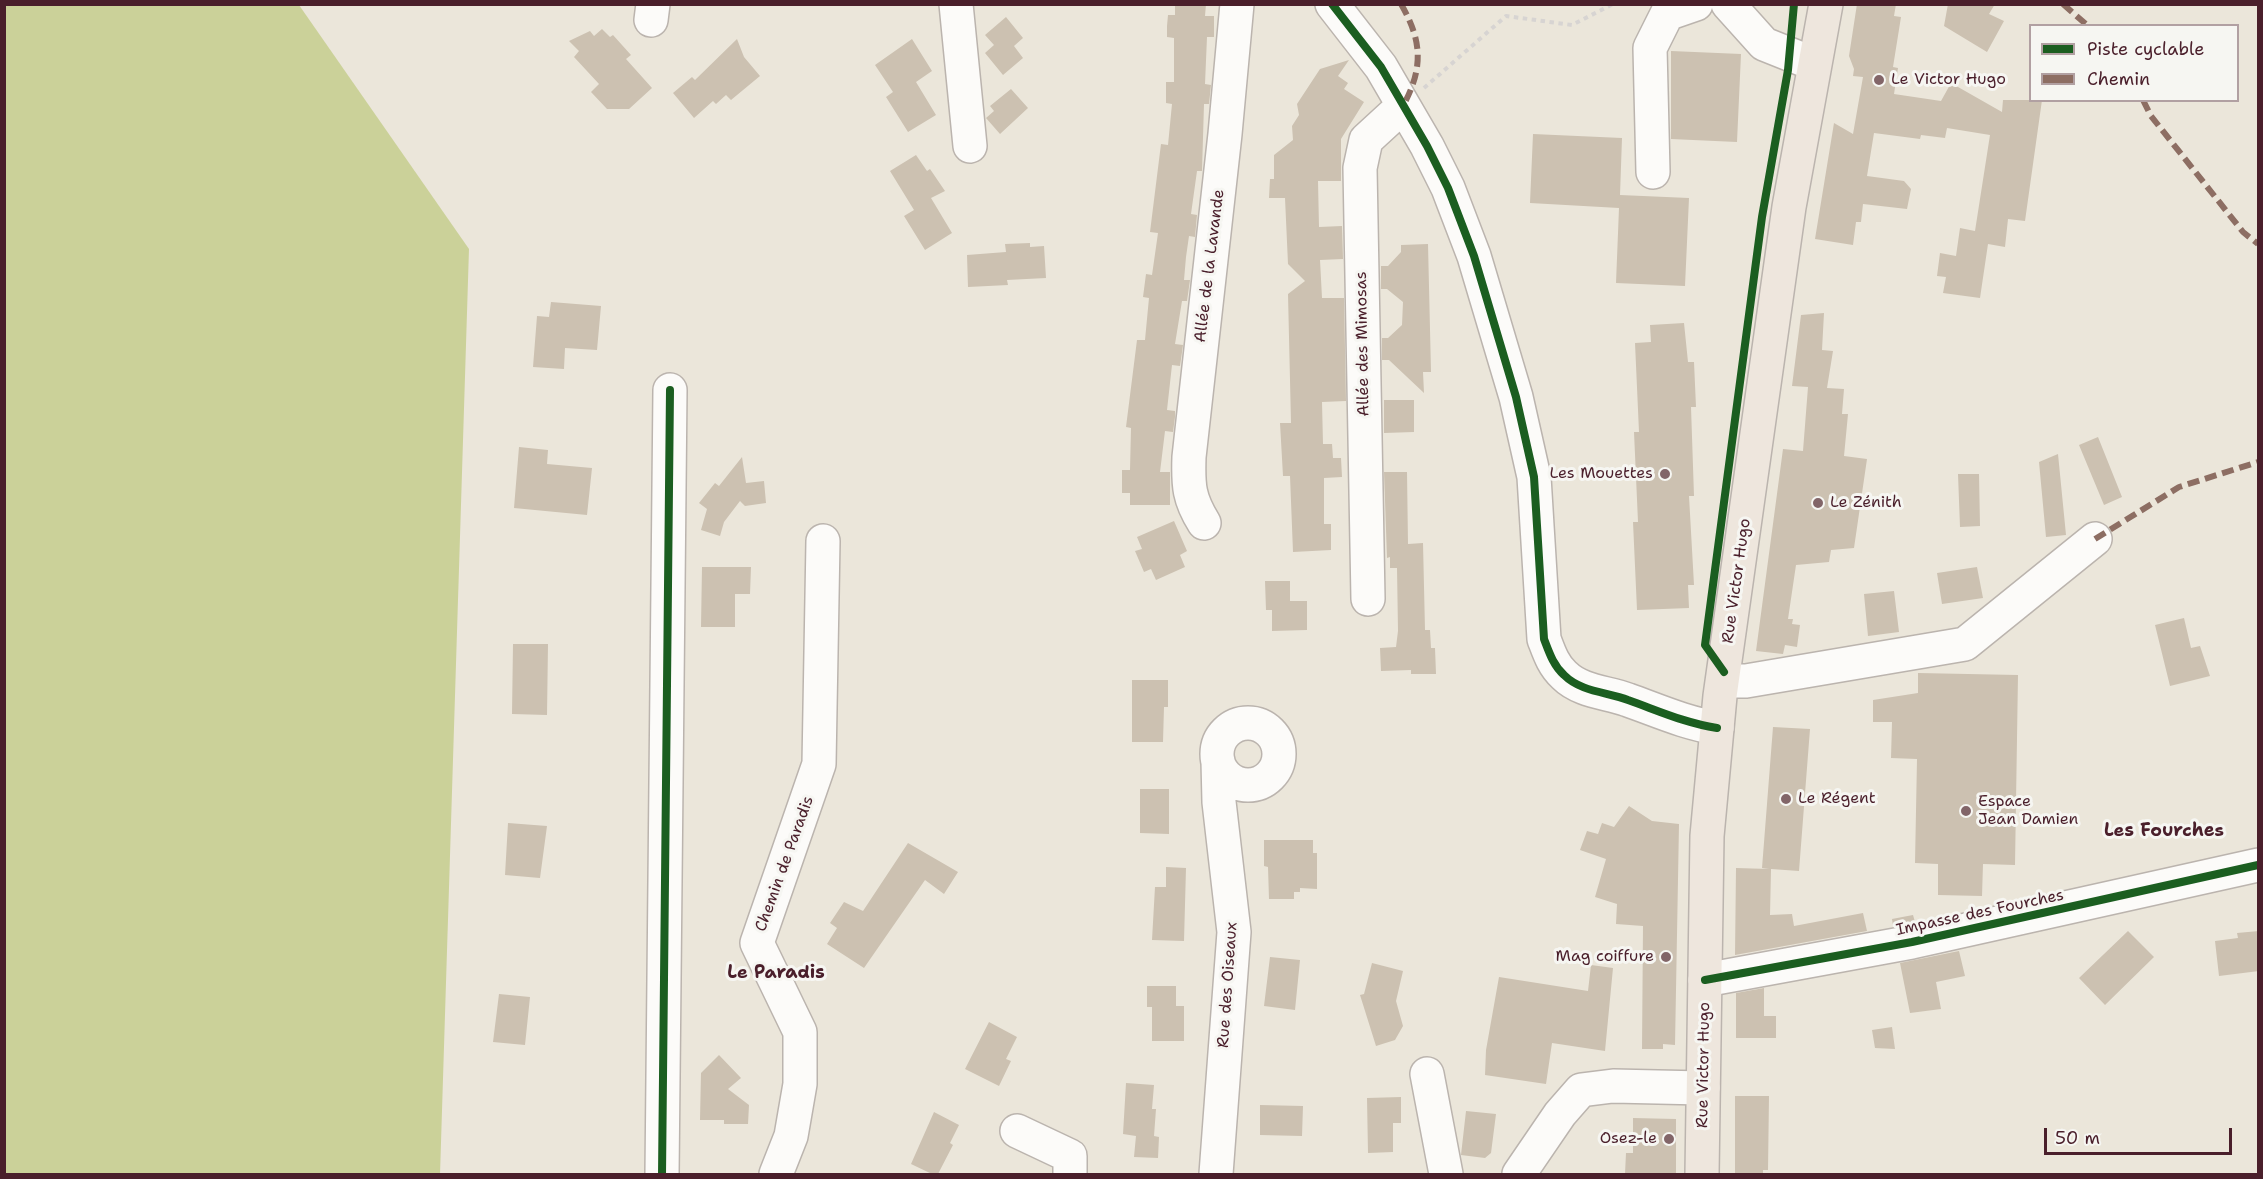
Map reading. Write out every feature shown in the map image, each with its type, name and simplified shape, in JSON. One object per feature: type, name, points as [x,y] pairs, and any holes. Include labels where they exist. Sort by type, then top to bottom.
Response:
[{"type":"main road","name":"Rue Victor Hugo","points":[[1702,1174],[1707,836],[1717,728],[1789,207],[1826,4]]},
{"type":"street","points":[[956,4],[970,146]]},
{"type":"street","name":"Allée de la Lavande","points":[[1204,523],[1193,506],[1188,487],[1189,458],[1237,4]]},
{"type":"street","points":[[1332,4],[1381,67],[1403,106],[1448,188],[1474,256],[1516,398],[1534,477],[1544,639],[1551,659],[1575,684],[1629,700],[1691,724],[1717,728]]},
{"type":"street","points":[[1653,172],[1650,48],[1667,14],[1697,4],[1731,8],[1764,44],[1814,64]]},
{"type":"street","name":"Allée des Mimosas","points":[[1368,599],[1360,168],[1366,140],[1403,106]]},
{"type":"street","points":[[662,1174],[670,390]]},
{"type":"street","points":[[1722,681],[1746,681],[1965,644],[2095,539]]},
{"type":"street","name":"Chemin de Paradis","points":[[776,1174],[791,1136],[800,1084],[800,1032],[757,943],[819,764],[823,541]]},
{"type":"street","name":"Rue des Oiseaux","points":[[1216,1174],[1234,932],[1219,802],[1218,761]]},
{"type":"street","name":"Impasse des Fourches","points":[[1705,980],[1912,942],[2259,865]]},
{"type":"street","points":[[1426,1074],[1446,1174]]},
{"type":"street","points":[[1519,1174],[1560,1114],[1581,1090],[1613,1086],[1703,1088]]},
{"type":"street","points":[[1017,1131],[1070,1156],[1070,1174]]},
{"type":"path","points":[[1403,106],[1506,16],[1572,25],[1613,4]]},
{"type":"green space","points":[[5,4],[299,5],[469,249],[440,1174],[5,1174]]},
{"type":"building","points":[[1175,4],[1206,4],[1205,16],[1214,16],[1214,37],[1207,37],[1205,84],[1211,85],[1209,104],[1204,104],[1202,171],[1197,171],[1191,214],[1197,215],[1195,237],[1189,236],[1186,257],[1184,280],[1190,280],[1187,301],[1182,301],[1175,344],[1183,345],[1180,366],[1172,365],[1167,410],[1175,411],[1175,417],[1173,432],[1165,431],[1160,472],[1170,472],[1170,505],[1130,505],[1130,493],[1122,493],[1122,470],[1130,470],[1131,428],[1126,427],[1137,340],[1145,340],[1149,298],[1143,297],[1146,274],[1152,275],[1158,233],[1150,232],[1161,144],[1168,145],[1172,104],[1166,103],[1166,82],[1174,82],[1174,38],[1167,37],[1167,26],[1168,15],[1175,15]]},
{"type":"building","points":[[1857,4],[1896,4],[1894,16],[1901,17],[1893,67],[1898,68],[1894,94],[1941,101],[1951,83],[2002,112],[2003,100],[2042,102],[2025,221],[2008,219],[2005,247],[1988,244],[1980,298],[1943,293],[1946,277],[1937,276],[1940,253],[1956,256],[1960,228],[1975,231],[1990,135],[1947,128],[1945,138],[1921,135],[1920,139],[1874,133],[1867,176],[1904,181],[1911,189],[1907,209],[1863,204],[1861,222],[1856,222],[1853,245],[1815,239],[1834,123],[1853,134],[1863,77],[1853,76],[1854,69],[1849,56]]},
{"type":"building","points":[[1948,4],[1995,4],[1989,14],[2004,21],[1987,52],[1944,26]]},
{"type":"building","points":[[1006,17],[1023,38],[1014,46],[1023,58],[1003,75],[985,53],[994,45],[985,35]]},
{"type":"building","points":[[602,29],[610,37],[613,35],[631,55],[626,59],[652,88],[629,109],[607,109],[591,92],[599,84],[574,57],[579,51],[569,41],[590,31],[594,36]]},
{"type":"building","points":[[737,39],[744,57],[760,76],[731,100],[726,95],[716,104],[713,101],[694,118],[673,93],[692,77],[695,80]]},
{"type":"building","points":[[912,39],[932,71],[916,82],[936,115],[908,132],[886,97],[893,92],[875,65]]},
{"type":"building","points":[[1671,51],[1741,54],[1737,142],[1671,139]]},
{"type":"building","points":[[1349,60],[1338,76],[1348,83],[1344,89],[1364,102],[1341,139],[1341,181],[1318,181],[1319,227],[1342,226],[1343,259],[1320,260],[1322,298],[1344,298],[1346,401],[1322,402],[1323,444],[1332,444],[1333,458],[1341,458],[1342,477],[1324,478],[1324,524],[1331,524],[1331,550],[1293,552],[1290,476],[1283,476],[1280,423],[1291,423],[1288,294],[1305,281],[1288,264],[1285,198],[1269,198],[1270,179],[1274,179],[1274,155],[1293,140],[1292,126],[1299,115],[1297,104],[1320,69]]},
{"type":"building","points":[[1011,89],[1028,108],[1000,134],[986,118],[994,111],[990,106]]},
{"type":"building","points":[[1533,134],[1622,138],[1620,195],[1689,198],[1685,286],[1616,283],[1619,208],[1530,203]]},
{"type":"building","points":[[916,155],[927,171],[930,169],[945,191],[931,198],[952,233],[925,250],[904,216],[914,210],[890,171]]},
{"type":"building","points":[[1030,243],[1030,247],[1044,246],[1046,278],[1007,280],[1008,285],[968,287],[967,255],[1006,252],[1005,244]]},
{"type":"building","points":[[1428,244],[1431,372],[1423,372],[1424,393],[1389,360],[1382,360],[1382,338],[1388,338],[1402,325],[1403,302],[1387,289],[1381,289],[1381,266],[1388,266],[1401,252],[1401,245]]},
{"type":"building","points":[[551,302],[601,306],[597,350],[565,348],[564,369],[533,367],[537,316],[549,317]]},
{"type":"building","points":[[1824,313],[1822,350],[1833,351],[1827,388],[1844,389],[1842,414],[1848,414],[1844,456],[1867,459],[1854,548],[1831,550],[1829,562],[1796,565],[1788,619],[1793,619],[1792,624],[1800,625],[1797,647],[1785,645],[1783,654],[1756,651],[1783,449],[1803,451],[1808,387],[1792,386],[1801,315]]},
{"type":"building","name":"Les Mouettes","points":[[1684,323],[1688,362],[1694,362],[1696,407],[1691,407],[1694,496],[1689,496],[1694,585],[1688,585],[1689,608],[1637,610],[1633,522],[1638,522],[1634,432],[1639,432],[1635,343],[1651,342],[1650,325]]},
{"type":"building","points":[[1384,400],[1414,400],[1414,432],[1384,433]]},
{"type":"building","points":[[2098,437],[2122,497],[2104,505],[2079,445]]},
{"type":"building","points":[[519,447],[548,450],[547,464],[592,468],[587,515],[514,508]]},
{"type":"building","points":[[2058,454],[2066,535],[2046,537],[2039,462]]},
{"type":"building","points":[[742,457],[746,483],[764,481],[766,503],[745,506],[740,501],[724,522],[720,536],[701,530],[707,509],[699,503],[715,483],[719,486]]},
{"type":"building","points":[[1384,472],[1407,472],[1408,544],[1423,543],[1425,630],[1430,630],[1431,648],[1435,648],[1436,674],[1411,674],[1411,670],[1381,671],[1380,648],[1396,647],[1398,631],[1397,568],[1390,568],[1390,557],[1387,558]]},
{"type":"building","points":[[1958,474],[1979,474],[1980,526],[1960,527]]},
{"type":"building","points":[[1174,521],[1187,551],[1180,555],[1185,567],[1156,580],[1151,569],[1144,572],[1135,551],[1142,549],[1137,537]]},
{"type":"building","points":[[702,567],[751,567],[750,594],[735,594],[735,627],[701,627]]},
{"type":"building","points":[[1977,567],[1983,598],[1942,604],[1937,573]]},
{"type":"building","points":[[1265,581],[1290,581],[1290,601],[1307,601],[1307,630],[1272,631],[1272,610],[1266,610]]},
{"type":"building","points":[[1894,591],[1899,632],[1868,636],[1864,594]]},
{"type":"building","points":[[2184,618],[2191,648],[2200,646],[2210,676],[2170,686],[2155,625]]},
{"type":"building","points":[[513,644],[548,644],[547,715],[512,714]]},
{"type":"building","name":"Espace Jean Damien","points":[[1918,673],[2018,675],[2015,865],[1983,864],[1982,896],[1938,895],[1938,864],[1915,863],[1917,759],[1891,758],[1892,722],[1873,722],[1873,700],[1918,693]]},
{"type":"building","points":[[1132,680],[1168,680],[1168,707],[1164,707],[1163,742],[1132,742]]},
{"type":"building","points":[[1773,727],[1810,729],[1799,871],[1771,869],[1770,915],[1792,914],[1794,926],[1863,913],[1867,931],[1735,955],[1736,868],[1769,869],[1762,868]]},
{"type":"building","points":[[1140,789],[1169,789],[1169,834],[1140,833]]},
{"type":"building","points":[[1629,806],[1652,821],[1679,824],[1675,1045],[1663,1044],[1663,1049],[1642,1049],[1643,926],[1616,924],[1617,904],[1595,897],[1606,859],[1580,850],[1587,831],[1598,834],[1602,823],[1614,827]]},
{"type":"building","points":[[508,823],[547,826],[540,878],[505,875]]},
{"type":"building","points":[[1264,840],[1313,840],[1313,853],[1317,853],[1317,889],[1300,888],[1300,892],[1294,892],[1294,899],[1269,899],[1268,867],[1264,866]]},
{"type":"building","points":[[908,843],[958,872],[944,894],[925,880],[864,968],[827,944],[837,928],[830,923],[844,902],[863,911]]},
{"type":"building","points":[[1166,867],[1186,868],[1184,941],[1152,940],[1155,887],[1166,887]]},
{"type":"building","points":[[1913,915],[1915,922],[1893,926],[1892,919]]},
{"type":"building","points":[[2128,931],[2154,957],[2105,1005],[2079,978]]},
{"type":"building","points":[[2259,931],[2259,971],[2219,976],[2215,941],[2238,938],[2237,933]]},
{"type":"building","points":[[1959,951],[1965,976],[1936,982],[1941,1009],[1910,1013],[1900,963]]},
{"type":"building","points":[[1270,957],[1300,960],[1295,1010],[1264,1006]]},
{"type":"building","points":[[1372,963],[1403,971],[1396,1001],[1403,1026],[1395,1040],[1376,1046],[1360,995],[1364,994]]},
{"type":"building","points":[[1591,965],[1613,968],[1605,1051],[1552,1043],[1546,1084],[1485,1075],[1486,1050],[1499,977],[1588,991]]},
{"type":"building","points":[[1147,986],[1176,986],[1176,1006],[1184,1006],[1184,1041],[1152,1041],[1152,1007],[1147,1007]]},
{"type":"building","points":[[1764,988],[1764,1016],[1776,1016],[1776,1038],[1736,1038],[1736,993]]},
{"type":"building","points":[[499,994],[530,997],[525,1045],[493,1042]]},
{"type":"building","points":[[989,1022],[1017,1037],[1006,1059],[1011,1061],[999,1086],[965,1069]]},
{"type":"building","points":[[1892,1027],[1895,1049],[1875,1048],[1872,1030]]},
{"type":"building","points":[[719,1055],[741,1078],[728,1089],[749,1105],[748,1124],[724,1124],[724,1120],[700,1120],[701,1073]]},
{"type":"building","points":[[1126,1083],[1154,1085],[1152,1109],[1156,1109],[1154,1136],[1159,1137],[1158,1158],[1134,1157],[1136,1136],[1123,1134]]},
{"type":"building","points":[[1735,1096],[1769,1096],[1768,1170],[1763,1170],[1763,1174],[1735,1174]]},
{"type":"building","points":[[1401,1097],[1401,1123],[1393,1123],[1393,1152],[1368,1153],[1367,1098]]},
{"type":"building","points":[[1260,1105],[1303,1106],[1302,1136],[1260,1135]]},
{"type":"building","points":[[1466,1111],[1496,1114],[1491,1153],[1485,1158],[1461,1155]]},
{"type":"building","points":[[934,1112],[959,1125],[950,1143],[953,1145],[938,1174],[932,1174],[911,1164]]},
{"type":"building","points":[[1633,1118],[1676,1119],[1676,1174],[1625,1174],[1626,1153],[1633,1153]]},
{"type":"marked path","points":[[1401,4],[1413,31],[1418,55],[1414,80],[1403,106]]},
{"type":"marked path","points":[[2063,4],[2086,24]]},
{"type":"marked path","points":[[2144,102],[2151,116],[2243,232],[2258,244]]},
{"type":"marked path","points":[[2095,539],[2179,487],[2258,462]]},
{"type":"cycle path","points":[[1332,4],[1381,67],[1427,146],[1448,188],[1474,256],[1516,397],[1534,477],[1544,639],[1552,658],[1564,675],[1578,685],[1620,697],[1683,720],[1717,728]]},
{"type":"cycle path","points":[[1724,672],[1705,645],[1762,217],[1788,70],[1794,4]]},
{"type":"cycle path","points":[[662,1174],[670,390]]},
{"type":"cycle path","points":[[1705,980],[1912,942],[2258,865]]},
{"type":"place","name":"Le Victor Hugo","points":[[1879,80]]},
{"type":"place","name":"Les Mouettes","points":[[1665,474]]},
{"type":"place","name":"Le Zénith","points":[[1818,503]]},
{"type":"place","name":"Le Régent","points":[[1786,799]]},
{"type":"place","name":"Espace Jean Damien","points":[[1966,811]]},
{"type":"place","name":"Mag coiffure","points":[[1666,957]]},
{"type":"place","name":"Osez-le","points":[[1669,1139]]},
{"type":"district","name":"Les Fourches","points":[[2164,831]]},
{"type":"district","name":"Le Paradis","points":[[776,973]]}]
